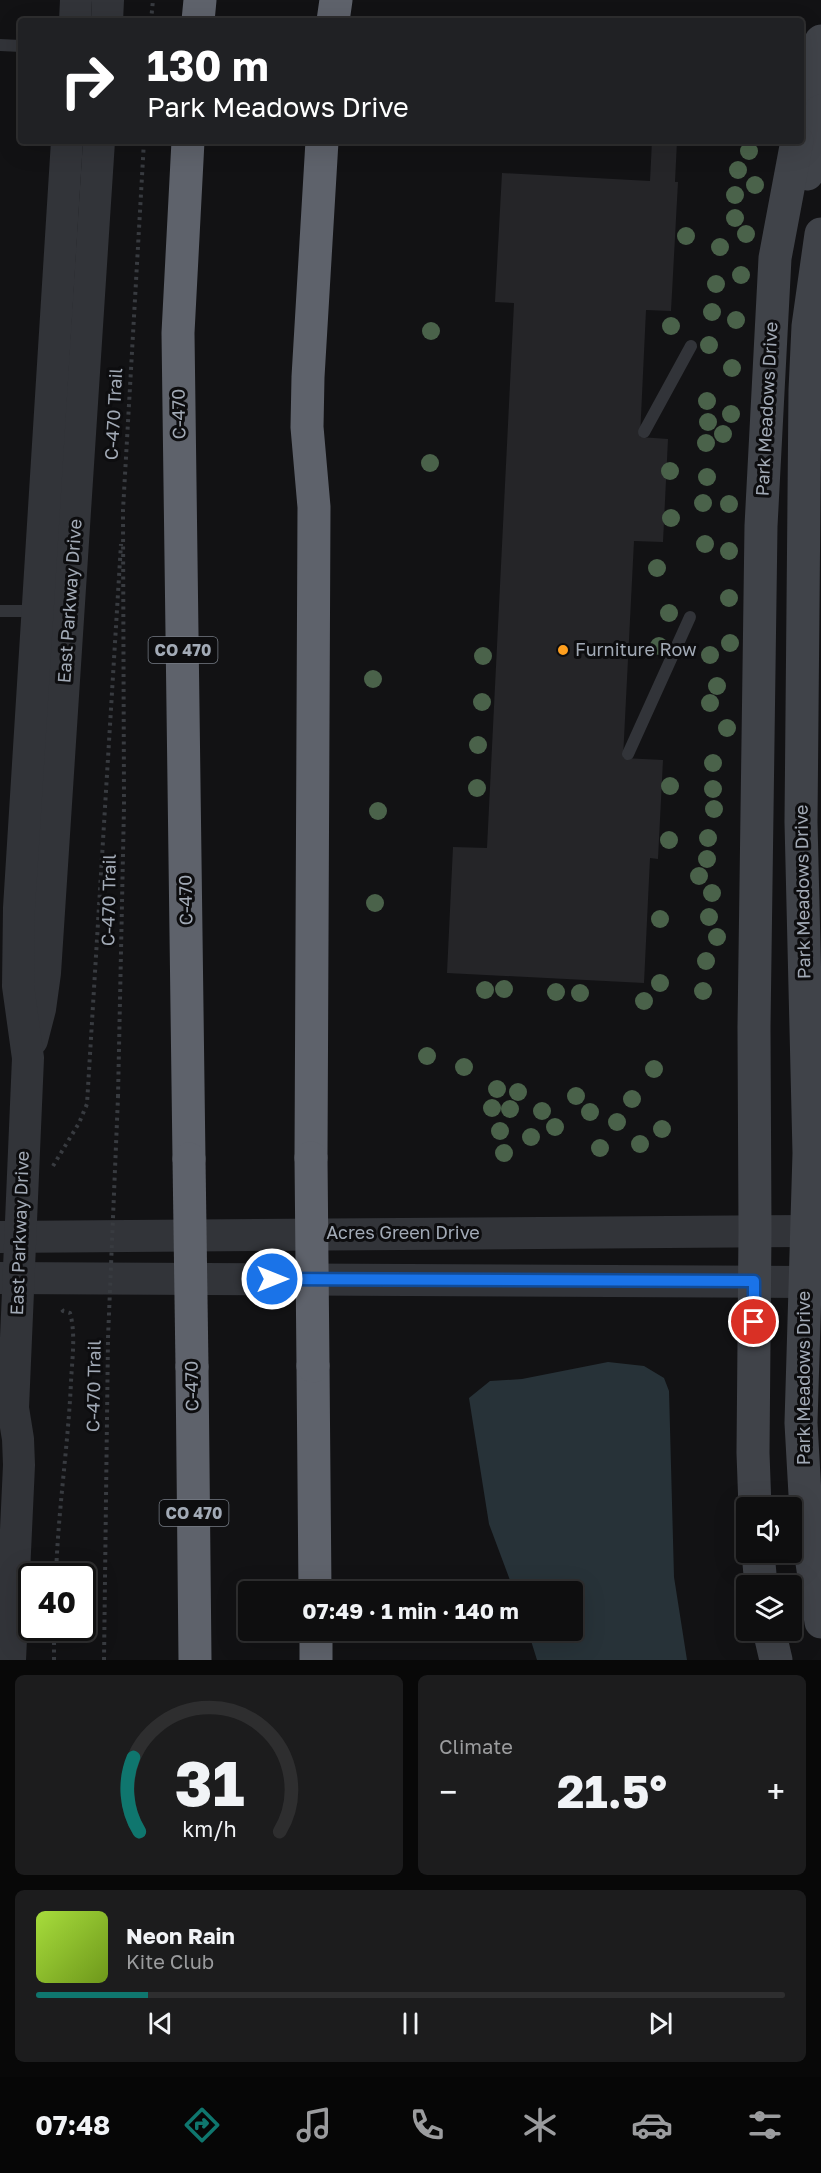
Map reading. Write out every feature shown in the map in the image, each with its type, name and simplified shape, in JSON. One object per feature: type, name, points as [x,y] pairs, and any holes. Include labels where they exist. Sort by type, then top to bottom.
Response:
[{"type":"highway","points":[[198,18],[200,0]]},
{"type":"highway","points":[[333,18],[336,0]]},
{"type":"highway","name":"C-470","points":[[188,144],[178,333],[195,1660]]},
{"type":"highway","points":[[315,1581],[311,1158],[314,519],[307,426],[310,325],[322,144]]},
{"type":"highway","points":[[316,1641],[316,1660]]},
{"type":"main road","points":[[804,110],[821,41]]},
{"type":"main road","points":[[815,269],[796,228],[821,111]]},
{"type":"main road","name":"Park Meadows Drive","points":[[755,1497],[754,1027],[760,728],[761,526],[775,258],[796,144]]},
{"type":"main road","name":"Park Meadows Drive","points":[[821,234],[808,326],[813,429],[802,660],[803,880],[809,1153],[801,1423],[805,1503],[813,1577],[821,1622]]},
{"type":"main road","points":[[775,258],[786,295],[780,401],[813,429]]},
{"type":"main road","points":[[761,526],[778,561],[778,642],[802,660]]},
{"type":"main road","points":[[760,728],[778,765],[778,854],[803,880]]},
{"type":"main road","points":[[772,1641],[776,1660]]},
{"type":"street","points":[[75,18],[76,0]]},
{"type":"street","points":[[107,18],[108,0]]},
{"type":"street","name":"East Parkway Drive","points":[[10,1660],[19,1466],[18,1439],[12,1408],[10,1238],[28,1058],[40,1008],[45,973],[67,144]]},
{"type":"street","name":"East Parkway Drive","points":[[28,1058],[18,986],[14,908],[53,612],[99,144]]},
{"type":"street","name":"Acres Green Drive","points":[[10,1238],[807,1232]]},
{"type":"street","points":[[9,1278],[805,1282]]},
{"type":"street","name":"East Parkway Drive","points":[[0,1443],[12,1408]]},
{"type":"lane","points":[[0,45],[18,46]]},
{"type":"lane","points":[[644,432],[691,346]]},
{"type":"lane","points":[[0,611],[53,612]]},
{"type":"lane","points":[[628,754],[690,617]]},
{"type":"path","points":[[151,18],[153,0]]},
{"type":"path","name":"C-470 Trail","points":[[104,1660],[108,1338],[118,1097],[124,806],[123,510],[144,144]]},
{"type":"path","points":[[51,1171],[79,1123],[87,1104],[123,510]]},
{"type":"path","points":[[57,1563],[70,1405],[73,1329],[70,1313],[63,1311],[58,1304]]},
{"type":"path","points":[[54,1641],[54,1660]]},
{"type":"shaded area","points":[[608,1362],[644,1366],[664,1378],[669,1391],[674,1577],[687,1660],[537,1660],[531,1641],[583,1641],[583,1581],[510,1581],[489,1524],[469,1398],[490,1381],[522,1379]]},
{"type":"building","name":"Furniture Row","points":[[652,144],[677,144],[675,182],[678,182],[671,311],[646,310],[640,437],[668,439],[663,542],[634,541],[623,758],[663,760],[658,859],[650,858],[644,983],[447,973],[453,847],[487,848],[514,303],[495,302],[502,173],[650,181]]},
{"type":"place","name":"Furniture Row","points":[[563,650]]},
{"type":"route","points":[[272,1279],[754,1281],[754,1322]]}]
